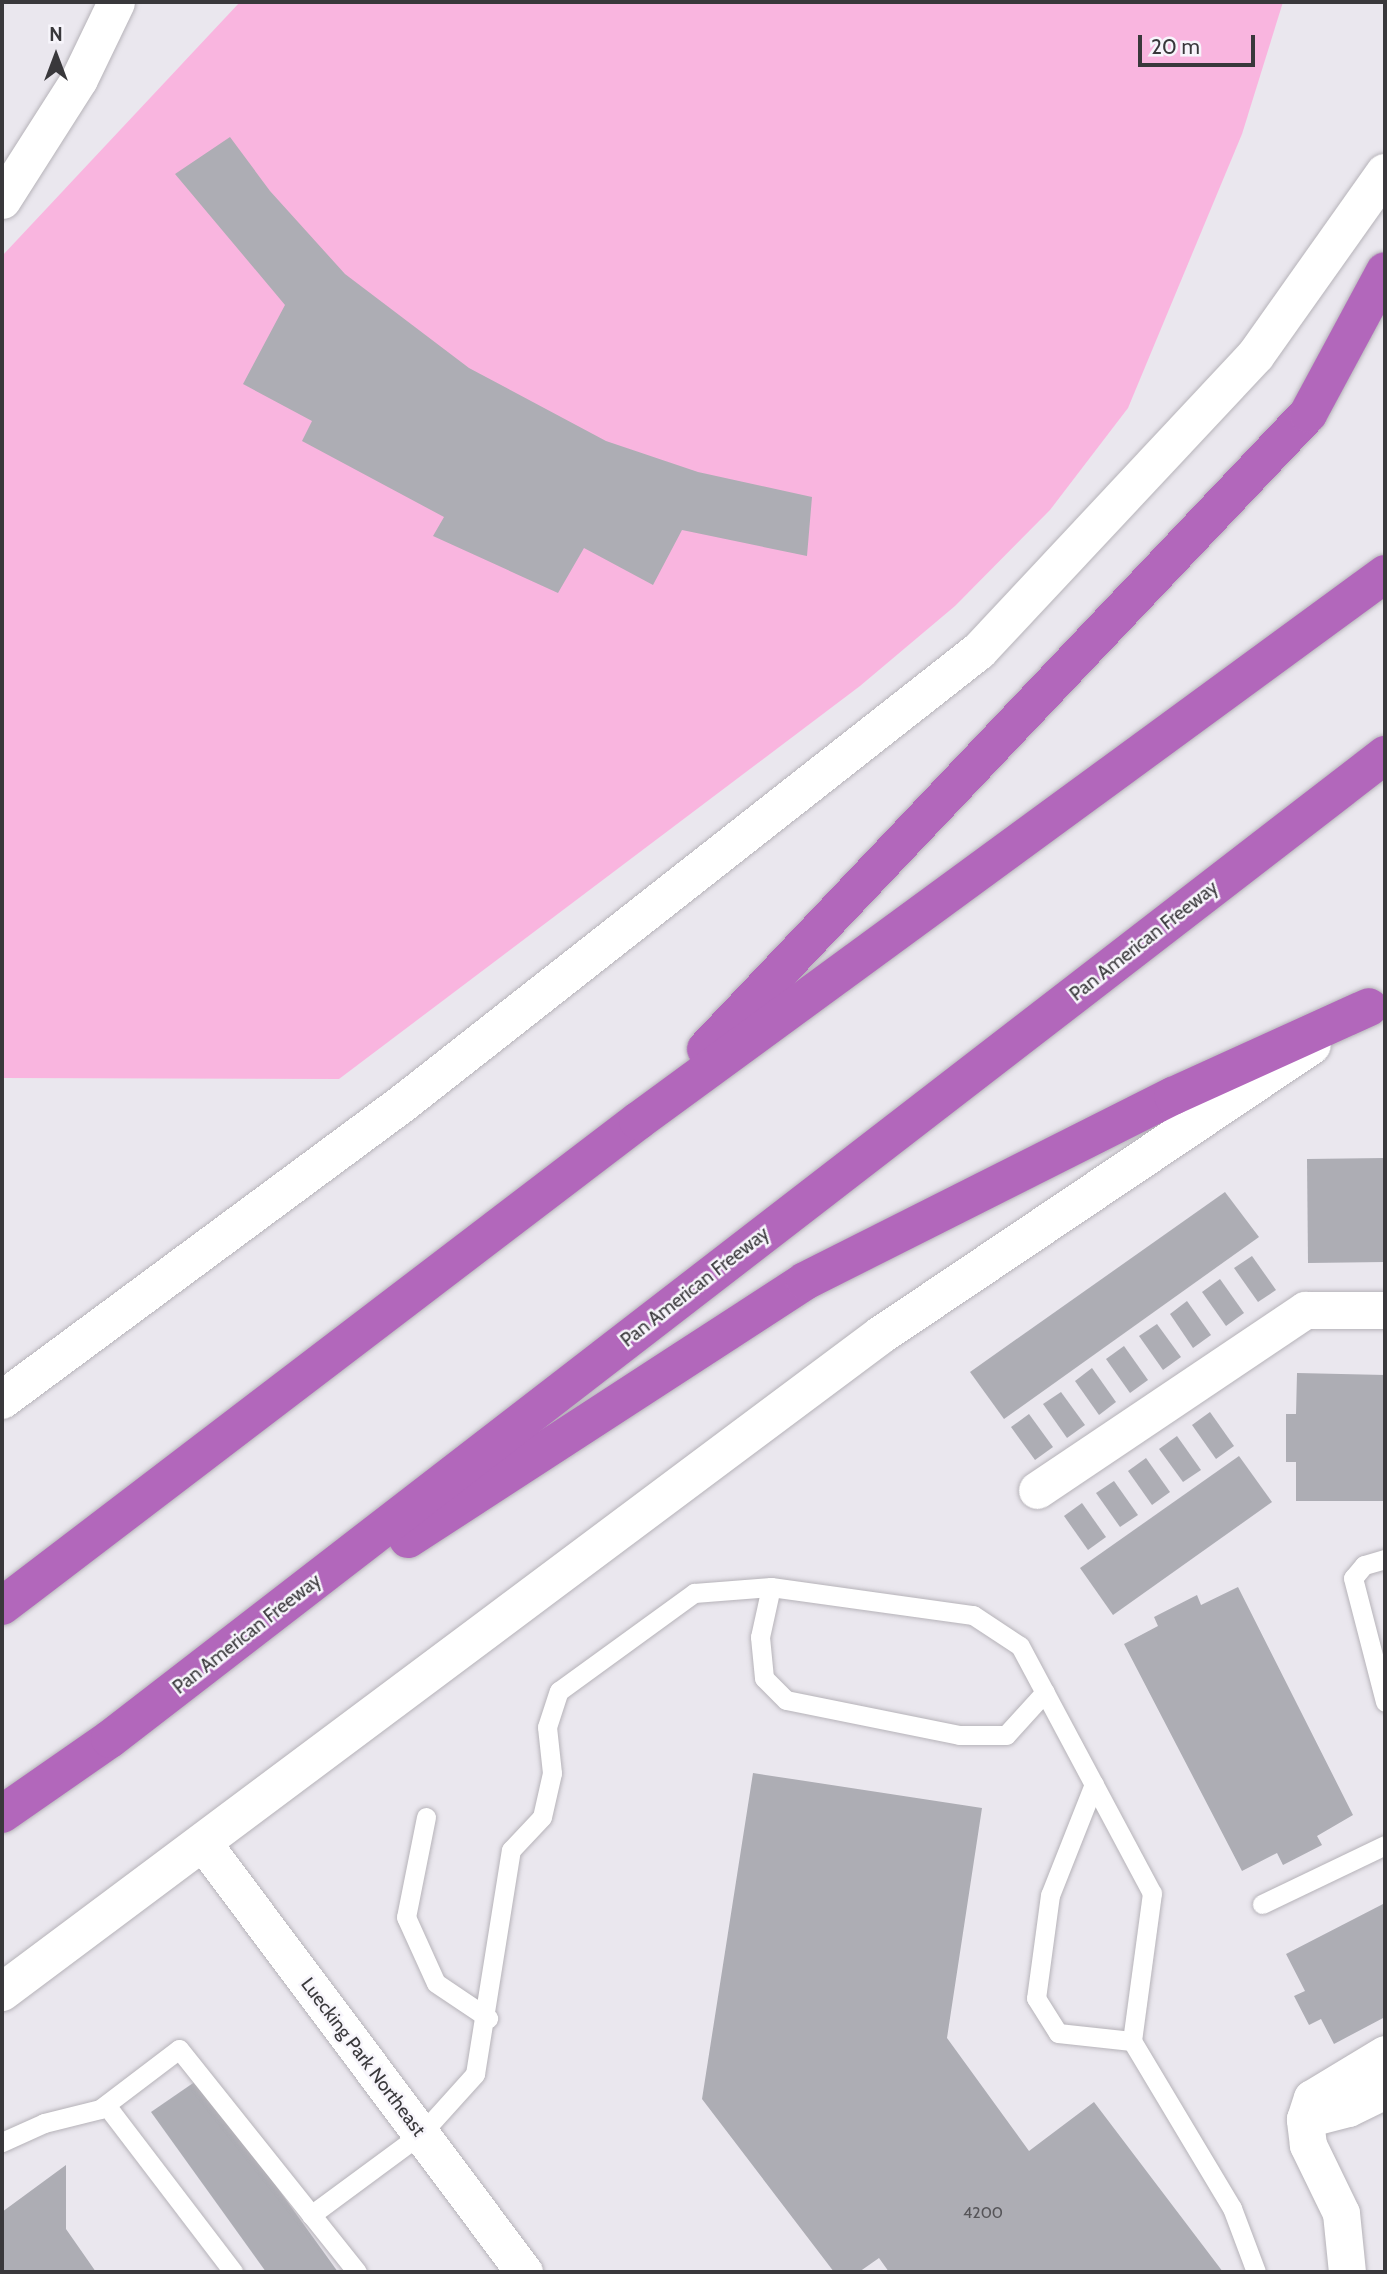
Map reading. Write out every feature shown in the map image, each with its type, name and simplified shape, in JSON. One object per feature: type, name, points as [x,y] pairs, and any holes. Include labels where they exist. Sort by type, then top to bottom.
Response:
[{"type":"highway","points":[[638,1121],[1308,414],[1385,271]]},
{"type":"highway","points":[[2,1606],[638,1121],[1385,574]]},
{"type":"highway","name":"Pan American Freeway","points":[[2,1814],[110,1739],[1385,755]]},
{"type":"highway","points":[[110,1739],[572,1429],[805,1282],[1173,1096],[1377,1003]]},
{"type":"main road","points":[[2,1400],[402,1104],[979,652],[1256,355],[1385,173]]},
{"type":"main road","points":[[2,1992],[881,1335],[1377,1003]]},
{"type":"street","points":[[2,200],[79,79],[116,2]]},
{"type":"street","points":[[1037,1490],[1305,1310],[1385,1310]]},
{"type":"street","name":"Luecking Park Northeast","points":[[203,1843],[524,2272]]},
{"type":"street","points":[[1347,2272],[1341,2213],[1308,2145],[1305,2119],[1312,2098],[1385,2054]]},
{"type":"street","points":[[1305,2119],[1348,2108],[1385,2090]]},
{"type":"lane","points":[[1385,1559],[1364,1565],[1353,1578],[1385,1702]]},
{"type":"lane","points":[[771,1587],[760,1637],[764,1678],[786,1700],[959,1735],[1006,1735],[1045,1692]]},
{"type":"lane","points":[[311,2215],[421,2134],[475,2074],[488,2018],[511,1850],[542,1817],[552,1773],[547,1727],[559,1691],[694,1593],[771,1587],[973,1615],[1020,1646],[1153,1893],[1132,2041],[1232,2208],[1256,2272]]},
{"type":"lane","points":[[1094,1784],[1050,1895],[1036,1998],[1058,2033],[1132,2041]]},
{"type":"lane","points":[[426,1817],[406,1917],[436,1983],[488,2018]]},
{"type":"lane","points":[[1262,1904],[1385,1845]]},
{"type":"lane","points":[[2,2142],[106,2105],[179,2049],[357,2272]]},
{"type":"lane","points":[[106,2105],[233,2272]]},
{"type":"shaded area","points":[[240,2],[1283,2],[1242,134],[1128,408],[1050,510],[955,606],[860,686],[339,1079],[2,1078],[2,256]]},
{"type":"building","points":[[230,137],[270,191],[345,274],[469,368],[606,441],[698,472],[812,497],[807,556],[682,530],[653,585],[584,548],[558,593],[433,536],[444,517],[302,441],[312,421],[243,384],[285,305],[175,174]]},
{"type":"building","points":[[1385,1158],[1385,1262],[1308,1263],[1307,1159]]},
{"type":"building","points":[[1225,1192],[1259,1237],[1004,1419],[970,1372]]},
{"type":"building","points":[[1252,1256],[1276,1290],[1258,1302],[1234,1268]]},
{"type":"building","points":[[1220,1279],[1244,1313],[1226,1326],[1202,1292]]},
{"type":"building","points":[[1187,1301],[1211,1335],[1193,1348],[1170,1314]]},
{"type":"building","points":[[1157,1324],[1181,1357],[1163,1370],[1139,1336]]},
{"type":"building","points":[[1124,1346],[1148,1380],[1130,1393],[1106,1359]]},
{"type":"building","points":[[1092,1368],[1116,1402],[1099,1415],[1075,1381]]},
{"type":"building","points":[[1297,1373],[1385,1375],[1385,1501],[1296,1501],[1296,1462],[1286,1462],[1286,1414],[1296,1414]]},
{"type":"building","points":[[1061,1392],[1085,1425],[1067,1438],[1043,1404]]},
{"type":"building","points":[[1210,1412],[1234,1446],[1216,1459],[1192,1425]]},
{"type":"building","points":[[1029,1414],[1053,1447],[1035,1460],[1011,1427]]},
{"type":"building","points":[[1177,1436],[1201,1470],[1183,1482],[1159,1449]]},
{"type":"building","points":[[1239,1456],[1272,1502],[1113,1615],[1080,1568]]},
{"type":"building","points":[[1146,1458],[1170,1492],[1152,1505],[1128,1471]]},
{"type":"building","points":[[1114,1481],[1138,1515],[1120,1527],[1096,1493]]},
{"type":"building","points":[[1082,1503],[1106,1537],[1088,1550],[1064,1516]]},
{"type":"building","points":[[1238,1587],[1353,1815],[1317,1836],[1322,1845],[1283,1865],[1277,1853],[1242,1871],[1124,1644],[1158,1626],[1154,1617],[1197,1595],[1201,1605]]},
{"type":"building","points":[[753,1773],[982,1808],[947,2038],[1029,2151],[1094,2102],[1223,2272],[889,2272],[879,2258],[859,2272],[834,2272],[702,2099]]},
{"type":"building","points":[[1385,1903],[1385,2017],[1334,2044],[1321,2019],[1309,2025],[1294,1996],[1305,1991],[1286,1954]]},
{"type":"building","points":[[199,2079],[338,2272],[266,2272],[151,2112]]},
{"type":"building","points":[[66,2165],[66,2229],[96,2272],[2,2272],[2,2212]]}]
